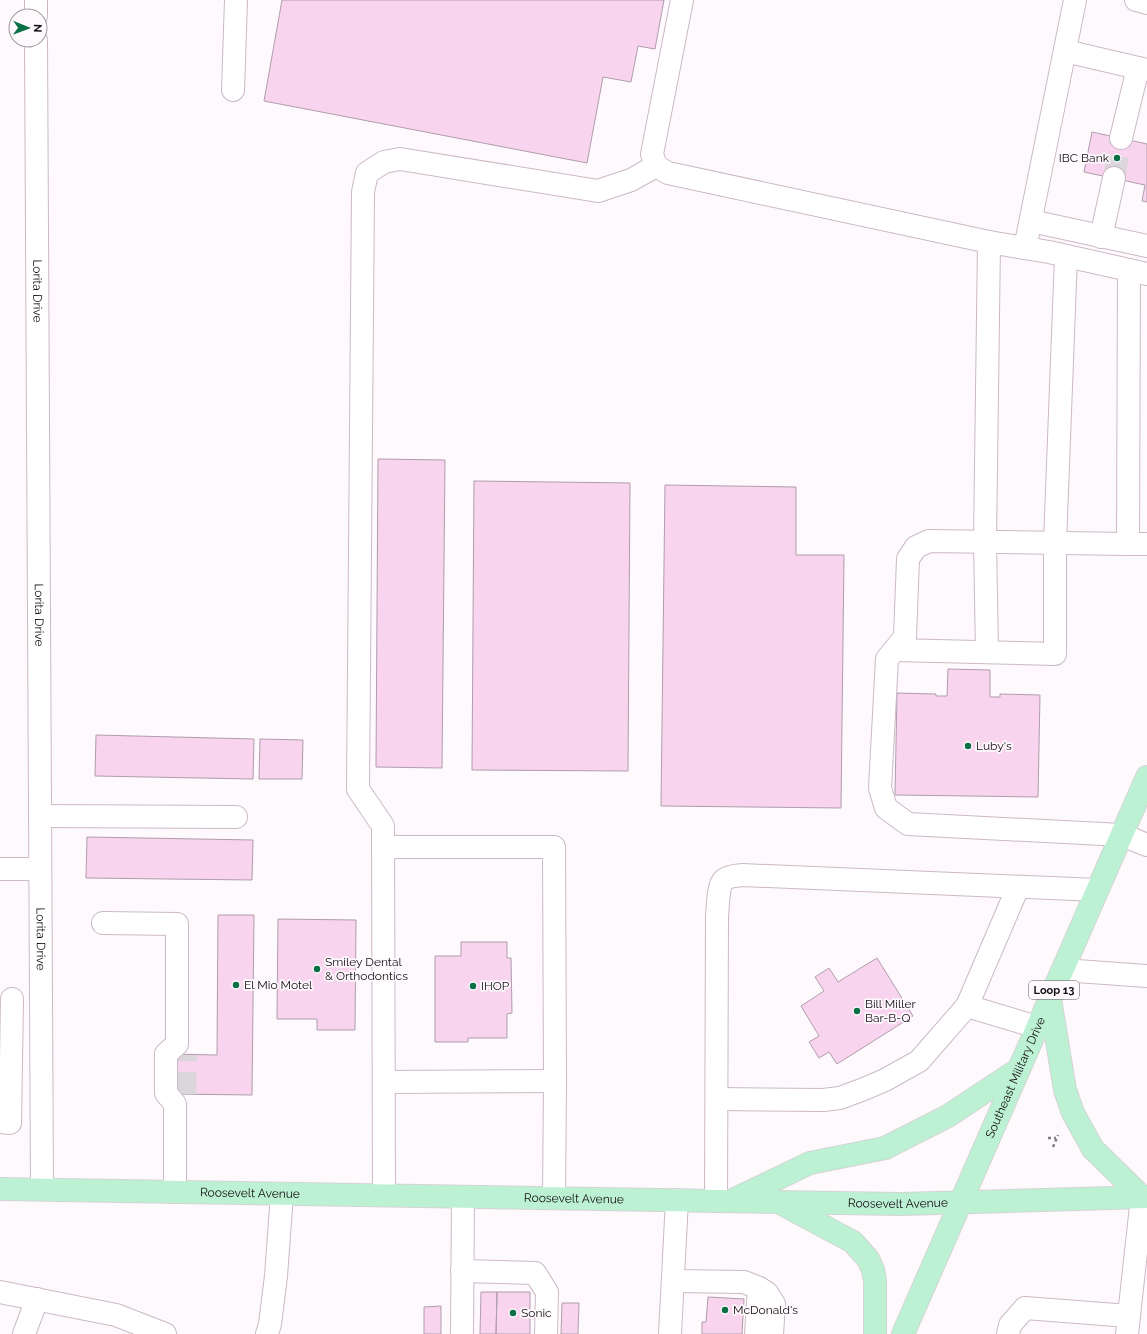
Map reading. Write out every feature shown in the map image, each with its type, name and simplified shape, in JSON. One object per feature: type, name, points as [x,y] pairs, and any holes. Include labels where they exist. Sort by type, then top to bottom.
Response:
[{"type":"main road","name":"Southeast Military Drive","points":[[903,1334],[1147,777]]},
{"type":"main road","points":[[1050,999],[1065,1090],[1073,1114],[1093,1149],[1144,1197]]},
{"type":"main road","points":[[724,1201],[810,1163],[885,1148],[948,1116],[1019,1069]]},
{"type":"main road","name":"Roosevelt Avenue","points":[[0,1189],[901,1204],[1144,1197]]},
{"type":"main road","points":[[779,1202],[853,1242],[868,1259],[873,1270],[875,1281],[875,1334]]},
{"type":"street","points":[[233,90],[236,0]]},
{"type":"street","points":[[682,0],[652,154],[656,166],[668,173],[989,242],[1066,256],[1138,272],[1138,544],[929,541],[916,547],[908,559],[905,637],[887,659],[880,788],[886,808],[908,824],[1122,835],[1147,845]]},
{"type":"street","points":[[1025,248],[1075,0]]},
{"type":"street","points":[[1136,0],[1147,3]]},
{"type":"street","name":"Lorita Drive","points":[[36,48],[42,1189]]},
{"type":"street","points":[[1065,51],[1142,69],[1121,138]]},
{"type":"street","points":[[384,1195],[383,826],[358,789],[363,192],[367,173],[384,162],[400,159],[598,191],[631,180],[656,166]]},
{"type":"street","points":[[1101,236],[1114,178]]},
{"type":"street","points":[[1030,221],[1147,246]]},
{"type":"street","points":[[987,652],[985,542],[989,242]]},
{"type":"street","points":[[894,650],[1055,654],[1055,543],[1066,256]]},
{"type":"street","points":[[40,816],[236,817]]},
{"type":"street","points":[[383,847],[554,847],[554,1198]]},
{"type":"street","points":[[0,869],[40,869]]},
{"type":"street","points":[[724,1201],[717,1099],[717,916],[720,885],[723,880],[742,875],[1097,890]]},
{"type":"street","points":[[717,1099],[823,1100],[840,1098],[885,1080],[919,1061],[967,1006],[1018,887]]},
{"type":"street","points":[[103,923],[177,924],[181,1049],[166,1054],[166,1093],[180,1099],[175,1192]]},
{"type":"street","points":[[1063,970],[1147,976]]},
{"type":"street","points":[[0,1122],[10,1122],[6,999],[41,998]]},
{"type":"street","points":[[967,1006],[1037,1028]]},
{"type":"street","points":[[384,1082],[555,1082]]},
{"type":"street","points":[[267,1334],[270,1324],[275,1283],[282,1194]]},
{"type":"street","points":[[462,1334],[463,1197]]},
{"type":"street","points":[[1008,1334],[1010,1325],[1025,1308],[1128,1325],[1144,1197]]},
{"type":"street","points":[[670,1334],[677,1200]]},
{"type":"street","points":[[462,1271],[534,1273]]},
{"type":"street","points":[[533,1334],[534,1273]]},
{"type":"street","points":[[534,1273],[547,1292],[546,1334]]},
{"type":"street","points":[[673,1281],[744,1282],[759,1288],[767,1293],[774,1304],[772,1334]]},
{"type":"street","points":[[756,1334],[759,1288]]},
{"type":"street","points":[[0,1292],[116,1316],[165,1334]]},
{"type":"street","points":[[24,1334],[37,1299]]},
{"type":"path","points":[[1048,1138],[1056,1138],[1053,1147]]},
{"type":"building","points":[[282,0],[664,0],[655,49],[638,46],[631,82],[603,77],[587,163],[264,101]]},
{"type":"building","name":"IBC Bank","points":[[1092,132],[1147,144],[1147,202],[1142,201],[1145,185],[1084,172]]},
{"type":"building","points":[[378,459],[445,460],[442,768],[376,767]]},
{"type":"building","points":[[474,481],[630,483],[628,771],[472,770]]},
{"type":"building","points":[[665,485],[796,487],[796,555],[844,555],[841,808],[661,806]]},
{"type":"building","name":"Luby's","points":[[948,669],[990,670],[990,697],[1000,697],[1000,694],[1040,695],[1038,797],[895,795],[897,693],[936,694],[936,696],[947,696]]},
{"type":"building","points":[[96,735],[254,739],[253,779],[95,776]]},
{"type":"building","points":[[260,739],[303,740],[302,779],[259,779]]},
{"type":"building","points":[[87,837],[253,840],[252,880],[86,878]]},
{"type":"building","name":"El Mio Motel","points":[[218,915],[254,915],[252,1095],[171,1094],[171,1054],[217,1055]]},
{"type":"building","name":"Smiley Dental & Orthodontics","points":[[278,919],[356,920],[355,1030],[317,1030],[317,1019],[277,1019]]},
{"type":"building","name":"IHOP","points":[[461,942],[507,942],[507,958],[511,958],[512,1013],[507,1014],[507,1038],[468,1038],[468,1042],[435,1042],[435,956],[461,956]]},
{"type":"building","name":"Bill Miller Bar-B-Q","points":[[877,958],[913,1016],[837,1064],[829,1052],[819,1058],[809,1042],[819,1036],[801,1006],[824,991],[815,977],[829,968],[838,982]]},
{"type":"building","points":[[481,1292],[497,1292],[496,1334],[480,1334]]},
{"type":"building","name":"Sonic","points":[[497,1292],[530,1292],[530,1334],[496,1334]]},
{"type":"building","name":"McDonald's","points":[[708,1297],[744,1299],[742,1334],[702,1334],[702,1322],[706,1322]]},
{"type":"building","points":[[562,1303],[579,1303],[578,1334],[561,1334]]},
{"type":"building","points":[[441,1306],[441,1334],[424,1334],[424,1307]]},
{"type":"tunnel","points":[[1114,178],[1121,138]]},
{"type":"tunnel","points":[[185,1094],[186,1055]]},
{"type":"place","name":"IBC Bank","points":[[1117,158]]},
{"type":"place","name":"Luby's","points":[[968,746]]},
{"type":"place","name":"Smiley Dental & Orthodontics","points":[[317,969]]},
{"type":"place","name":"El Mio Motel","points":[[236,985]]},
{"type":"place","name":"IHOP","points":[[473,986]]},
{"type":"place","name":"Bill Miller Bar-B-Q","points":[[857,1011]]},
{"type":"place","name":"McDonald's","points":[[725,1310]]},
{"type":"place","name":"Sonic","points":[[513,1313]]}]
